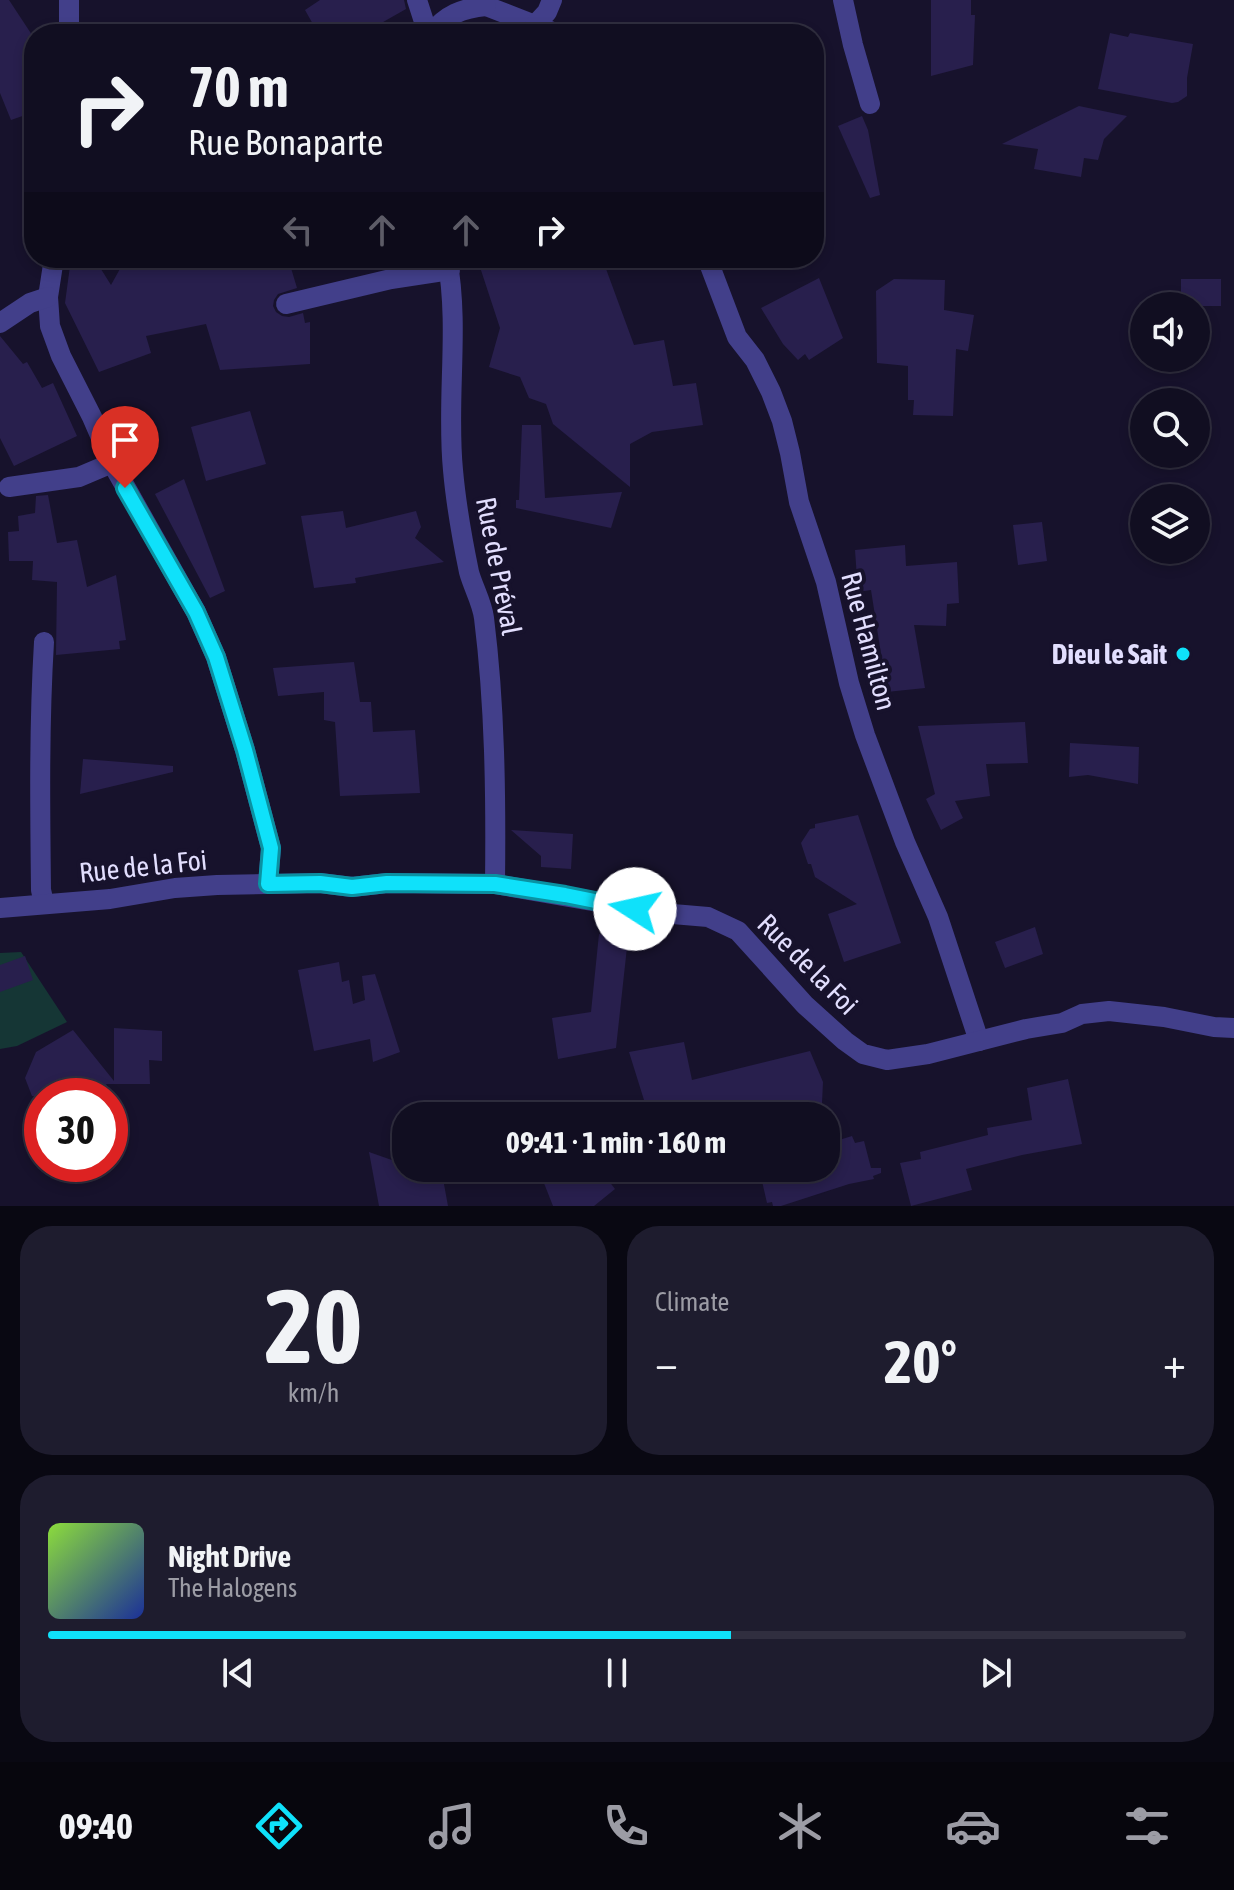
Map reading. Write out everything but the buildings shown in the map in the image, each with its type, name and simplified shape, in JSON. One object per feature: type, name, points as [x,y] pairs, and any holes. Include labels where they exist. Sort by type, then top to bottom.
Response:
[{"type":"street","points":[[69,0],[69,24]]},
{"type":"street","points":[[536,24],[547,12],[552,0]]},
{"type":"street","points":[[843,0],[870,104]]},
{"type":"street","points":[[438,24],[482,3],[533,24]]},
{"type":"street","points":[[421,4],[426,24]]},
{"type":"street","points":[[54,268],[48,297],[50,326],[61,356],[112,463],[196,612],[216,657],[271,848],[268,884]]},
{"type":"street","points":[[286,304],[433,268]]},
{"type":"street","name":"Rue de Préval","points":[[448,268],[452,365],[450,441],[470,575],[483,613],[496,823],[495,884]]},
{"type":"street","name":"Rue Hamilton","points":[[711,268],[737,337],[755,360],[782,421],[799,502],[826,582],[849,683],[865,735],[905,842],[938,917],[979,1041]]},
{"type":"street","points":[[0,323],[30,303],[48,297]]},
{"type":"street","points":[[9,487],[79,477],[112,463]]},
{"type":"street","points":[[44,642],[39,774],[41,890],[44,903]]},
{"type":"street","name":"Rue de la Foi","points":[[0,908],[110,899],[175,888],[320,883],[352,887],[387,883],[495,884],[718,921],[738,931],[805,1005],[863,1054],[887,1060],[928,1054],[1062,1023],[1082,1014],[1109,1011],[1234,1028]]},
{"type":"green space","points":[[21,952],[67,1022],[17,1046],[0,1049],[0,953]]},
{"type":"place","name":"Dieu le Sait","points":[[1183,654]]},
{"type":"route","points":[[125,488],[196,612],[216,657],[271,848],[268,884],[320,883],[352,887],[387,883],[495,884],[635,909]]}]
